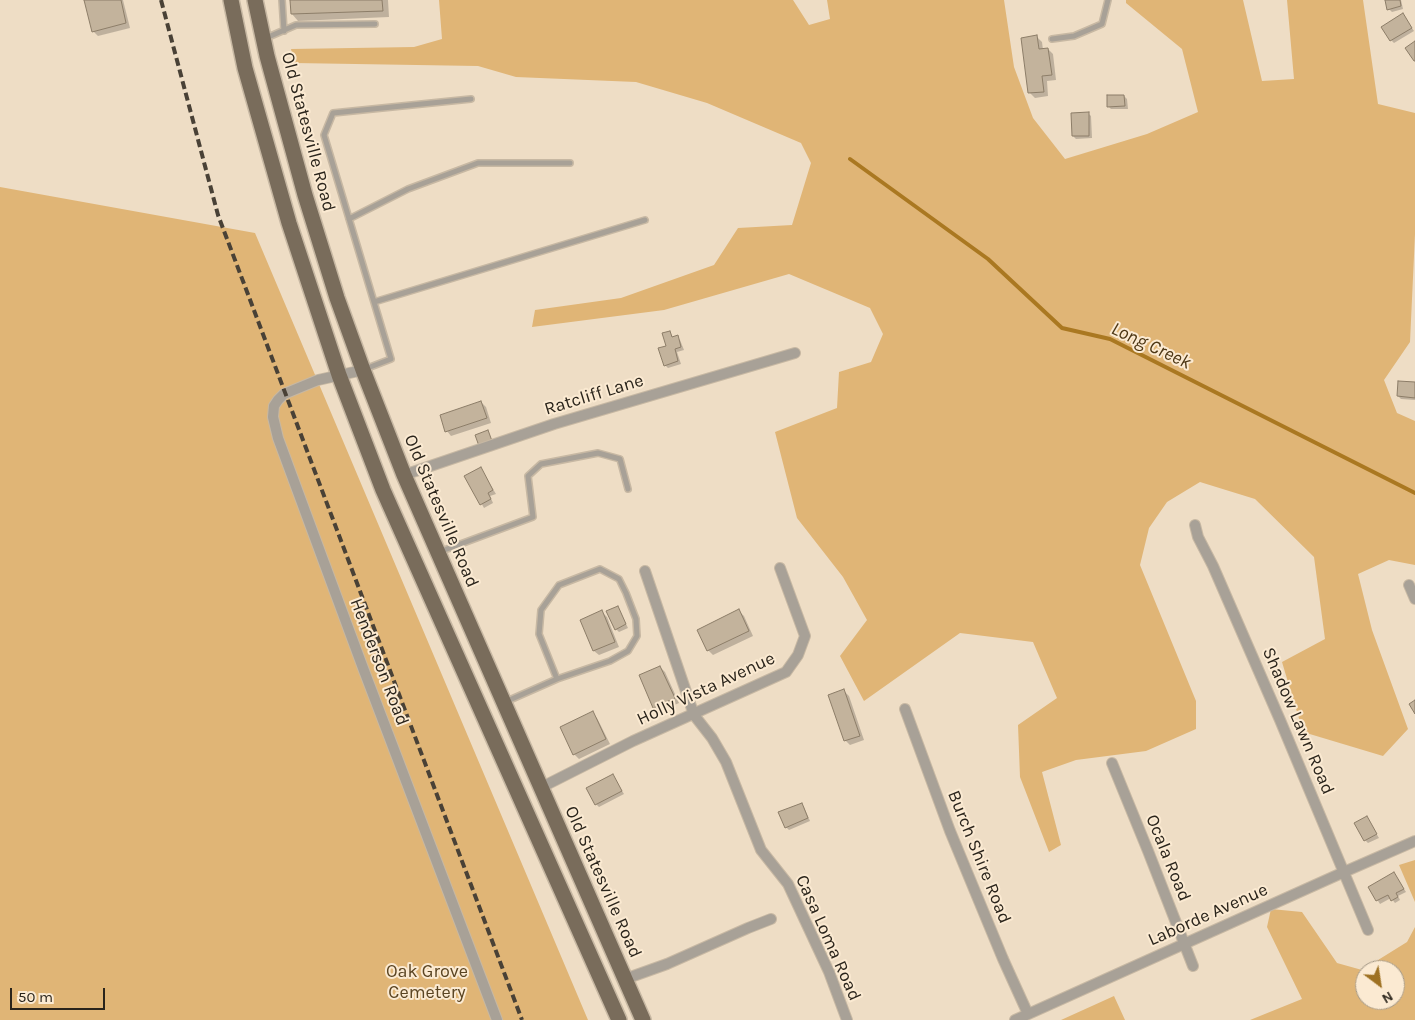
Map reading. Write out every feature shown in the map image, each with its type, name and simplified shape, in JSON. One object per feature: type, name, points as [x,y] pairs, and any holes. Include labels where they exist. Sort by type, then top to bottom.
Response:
[{"type":"main road","points":[[231,0],[245,68],[290,224],[340,375],[383,490],[619,1020]]},
{"type":"main road","name":"Old Statesville Road","points":[[255,0],[304,195],[362,370],[404,475],[643,1020]]},
{"type":"street","name":"Ratcliff Lane","points":[[404,475],[554,424],[795,352]]},
{"type":"street","name":"Henderson Road","points":[[362,370],[318,380],[284,394],[274,406],[275,424],[278,438],[356,650],[497,1020]]},
{"type":"street","name":"Shadow Lawn Road","points":[[1195,525],[1198,537],[1242,632],[1368,930]]},
{"type":"street","name":"Holly Vista Avenue","points":[[542,787],[633,742],[786,672],[798,655],[804,636],[780,568]]},
{"type":"street","name":"Casa Loma Road","points":[[645,571],[694,715],[712,738],[726,762],[761,850],[788,884],[829,972],[847,1020]]},
{"type":"street","points":[[1409,585],[1415,599]]},
{"type":"street","name":"Burch Shire Road","points":[[905,709],[950,831],[1028,1014]]},
{"type":"street","name":"Ocala Road","points":[[1112,763],[1193,966]]},
{"type":"street","name":"Laborde Avenue","points":[[1015,1020],[1415,841]]},
{"type":"street","points":[[625,979],[667,964],[748,928],[771,920]]},
{"type":"lane","points":[[282,0],[284,31]]},
{"type":"lane","points":[[1052,39],[1074,36],[1102,24],[1108,0]]},
{"type":"lane","points":[[264,40],[296,26],[375,24]]},
{"type":"lane","points":[[362,370],[391,359],[324,135],[333,113],[471,99]]},
{"type":"lane","points":[[349,219],[408,188],[478,163],[570,163]]},
{"type":"lane","points":[[374,302],[645,220]]},
{"type":"lane","points":[[439,552],[533,518],[528,476],[541,464],[598,453],[620,459],[628,489]]},
{"type":"lane","points":[[504,702],[610,661],[628,651],[637,636],[636,619],[619,578],[600,569],[559,586],[541,610],[538,634],[557,680]]},
{"type":"green space","points":[[439,0],[793,0],[809,25],[830,19],[827,0],[1004,0],[1014,67],[1033,118],[1065,159],[1147,134],[1198,112],[1182,49],[1126,3],[1126,0],[1243,0],[1262,81],[1294,79],[1287,0],[1363,0],[1378,104],[1415,113],[1415,234],[1410,342],[1384,380],[1397,413],[1415,421],[1415,565],[1389,560],[1358,574],[1372,630],[1408,729],[1383,756],[1303,732],[1282,662],[1325,639],[1314,557],[1255,499],[1200,482],[1167,502],[1149,528],[1140,565],[1196,701],[1196,729],[1146,751],[1076,760],[1042,772],[1061,845],[1049,852],[1020,777],[1018,725],[1057,698],[1033,642],[960,633],[864,701],[840,656],[867,620],[843,577],[797,518],[775,432],[837,408],[839,372],[871,362],[883,334],[870,308],[789,274],[664,310],[532,327],[535,310],[621,298],[714,265],[738,228],[792,225],[811,163],[801,143],[707,103],[636,82],[516,77],[478,66],[294,63],[291,49],[414,47],[442,39]]},
{"type":"green space","name":"Oak Grove Cemetery","points":[[0,187],[255,233],[588,1020],[0,1020]]},
{"type":"green space","points":[[1415,860],[1415,902],[1399,865]]},
{"type":"green space","points":[[1271,909],[1302,912],[1337,963],[1355,968],[1355,1010],[1405,1010],[1405,960],[1378,960],[1407,942],[1415,927],[1415,1020],[1250,1020],[1302,999],[1267,927]]},
{"type":"green space","points":[[1114,996],[1125,1020],[1061,1020]]},
{"type":"building","points":[[84,0],[121,0],[126,23],[92,32]]},
{"type":"building","points":[[290,0],[382,0],[383,11],[291,14]]},
{"type":"building","points":[[1385,0],[1400,0],[1401,6],[1387,10]]},
{"type":"building","points":[[1403,13],[1412,28],[1390,41],[1381,27]]},
{"type":"building","points":[[1037,35],[1039,49],[1048,48],[1052,75],[1042,76],[1044,92],[1028,93],[1021,38]]},
{"type":"building","points":[[1415,41],[1415,61],[1414,61],[1405,48]]},
{"type":"building","points":[[1107,95],[1124,95],[1125,106],[1107,107]]},
{"type":"building","points":[[1089,112],[1089,136],[1072,136],[1071,113]]},
{"type":"building","points":[[670,331],[672,337],[678,335],[681,347],[675,349],[678,361],[664,366],[658,348],[666,346],[662,333]]},
{"type":"building","points":[[1398,381],[1415,382],[1415,398],[1397,396]]},
{"type":"building","points":[[481,401],[487,418],[445,432],[440,415]]},
{"type":"building","points":[[488,430],[492,441],[479,446],[475,435]]},
{"type":"building","points":[[481,467],[493,490],[488,493],[491,499],[480,505],[464,476]]},
{"type":"building","points":[[618,606],[626,624],[615,630],[606,611]]},
{"type":"building","points":[[739,609],[749,631],[707,651],[697,630]]},
{"type":"building","points":[[602,610],[615,642],[593,651],[580,620]]},
{"type":"building","points":[[660,666],[675,698],[653,708],[639,675]]},
{"type":"building","points":[[844,689],[860,736],[844,741],[828,695]]},
{"type":"building","points":[[1415,700],[1415,714],[1409,704]]},
{"type":"building","points":[[593,711],[606,739],[573,755],[560,727]]},
{"type":"building","points":[[613,774],[622,791],[595,805],[586,788]]},
{"type":"building","points":[[802,803],[808,818],[785,828],[778,812]]},
{"type":"building","points":[[1367,816],[1377,834],[1364,841],[1354,823]]},
{"type":"building","points":[[1394,872],[1404,889],[1396,893],[1398,897],[1391,901],[1388,895],[1376,901],[1368,887]]},
{"type":"waterway","name":"Long Creek","points":[[850,159],[988,259],[1062,328],[1110,339],[1415,493]]},
{"type":"railway","points":[[161,0],[218,215],[522,1020]]}]
